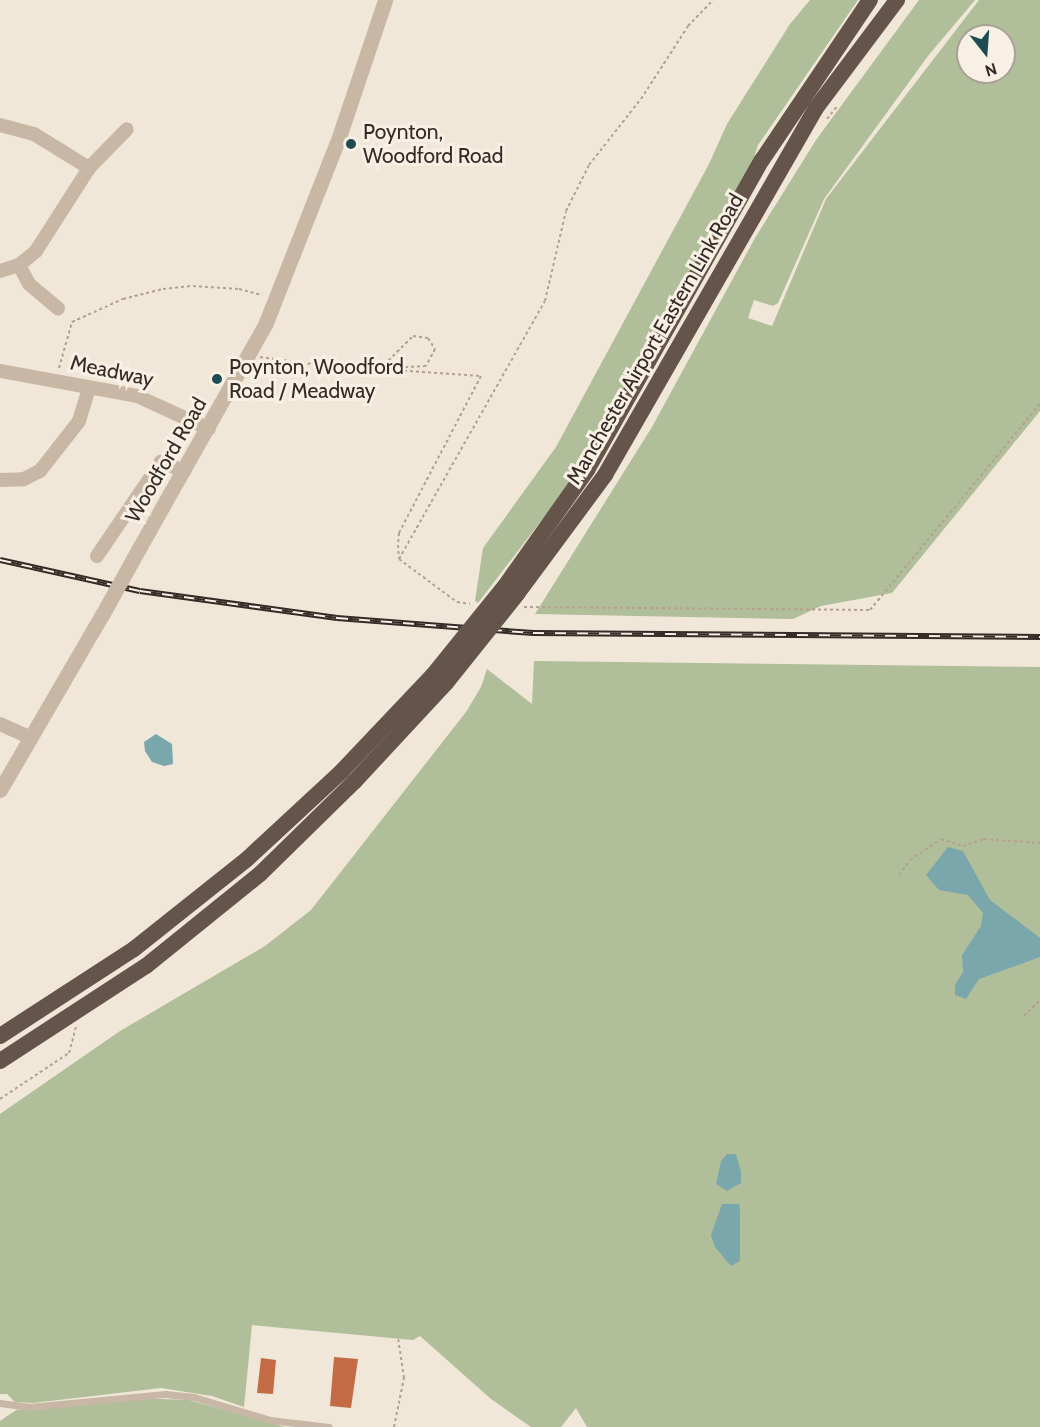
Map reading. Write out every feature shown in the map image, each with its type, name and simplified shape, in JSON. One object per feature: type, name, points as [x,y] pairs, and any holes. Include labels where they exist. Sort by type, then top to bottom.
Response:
[{"type":"highway","name":"Manchester Airport Eastern Link Road","points":[[511,590],[587,470],[762,160],[870,0]]},
{"type":"highway","name":"Manchester Airport Eastern Link Road","points":[[0,1061],[146,966],[260,874],[354,782],[511,590],[564,535],[611,465],[816,108],[897,0]]},
{"type":"highway","name":"Manchester Airport Eastern Link Road","points":[[0,1036],[134,949],[246,860],[439,679]]},
{"type":"street","name":"Woodford Road","points":[[0,790],[249,356],[276,299],[339,137],[386,0]]},
{"type":"street","points":[[0,125],[34,134],[88,168]]},
{"type":"street","points":[[0,271],[19,265],[36,251],[88,168],[127,129]]},
{"type":"street","points":[[19,265],[28,284],[58,308]]},
{"type":"street","name":"Meadway","points":[[0,371],[152,400],[209,429]]},
{"type":"street","points":[[0,480],[24,479],[40,471],[79,421],[88,388]]},
{"type":"street","points":[[97,556],[161,462],[184,471]]},
{"type":"street","points":[[0,724],[31,738]]},
{"type":"lane","points":[[0,1403],[29,1407],[165,1394],[194,1397],[270,1420],[329,1427]]},
{"type":"path","points":[[249,356],[340,368],[481,376],[399,533],[399,559],[545,301],[566,211],[589,165],[641,99],[688,26],[713,0]]},
{"type":"path","points":[[56,381],[72,322],[123,299],[193,286],[239,289],[276,299]]},
{"type":"path","points":[[413,336],[428,338],[435,349],[426,366],[380,369],[413,336]]},
{"type":"path","points":[[599,607],[870,610],[1040,404]]},
{"type":"path","points":[[899,875],[910,860],[941,839],[963,846],[984,839],[1040,843]]},
{"type":"path","points":[[1024,1016],[1040,1000]]},
{"type":"path","points":[[0,1099],[69,1053],[74,1046],[76,1024]]},
{"type":"path","points":[[394,1427],[404,1378],[398,1338]]},
{"type":"green space","points":[[810,0],[858,0],[758,145],[751,167],[629,386],[564,491],[478,603],[475,601],[483,548],[556,447],[709,164],[727,124],[790,24]]},
{"type":"green space","points":[[919,0],[975,0],[928,56],[824,199],[778,303],[773,306],[754,300],[748,318],[772,326],[826,199],[956,30],[956,84],[1016,84],[1016,24],[961,24],[979,0],[1040,0],[1040,411],[892,593],[821,606],[793,619],[535,614],[652,427],[755,238],[816,140]]},
{"type":"green space","points":[[534,661],[1040,667],[1040,1427],[587,1427],[576,1408],[561,1427],[531,1427],[491,1399],[420,1336],[413,1340],[252,1325],[244,1407],[212,1396],[161,1388],[33,1403],[15,1402],[7,1394],[0,1394],[0,1114],[120,1031],[265,946],[311,910],[466,712],[481,687],[487,669],[532,704]]},
{"type":"green space","points":[[133,1398],[189,1400],[285,1427],[0,1427],[0,1421],[16,1410]]},
{"type":"water","points":[[156,734],[172,744],[173,764],[164,766],[152,762],[145,751],[144,742]]},
{"type":"water","points":[[948,847],[963,851],[990,900],[1040,938],[1040,957],[979,979],[966,999],[955,995],[955,985],[963,972],[962,955],[981,926],[983,913],[968,895],[939,890],[926,875]]},
{"type":"water","points":[[727,1154],[736,1154],[741,1172],[741,1183],[727,1191],[716,1184],[721,1161]]},
{"type":"water","points":[[722,1204],[739,1204],[740,1261],[731,1266],[715,1247],[711,1235]]},
{"type":"building","points":[[334,1357],[358,1359],[351,1408],[330,1406]]},
{"type":"building","points":[[261,1358],[276,1360],[273,1394],[257,1393]]},
{"type":"railway","points":[[0,560],[140,591],[337,618],[533,633],[1040,637]]},
{"type":"place","name":"Poynton, Woodford Road","points":[[351,144]]},
{"type":"place","name":"Poynton, Woodford Road / Meadway","points":[[217,379]]}]
